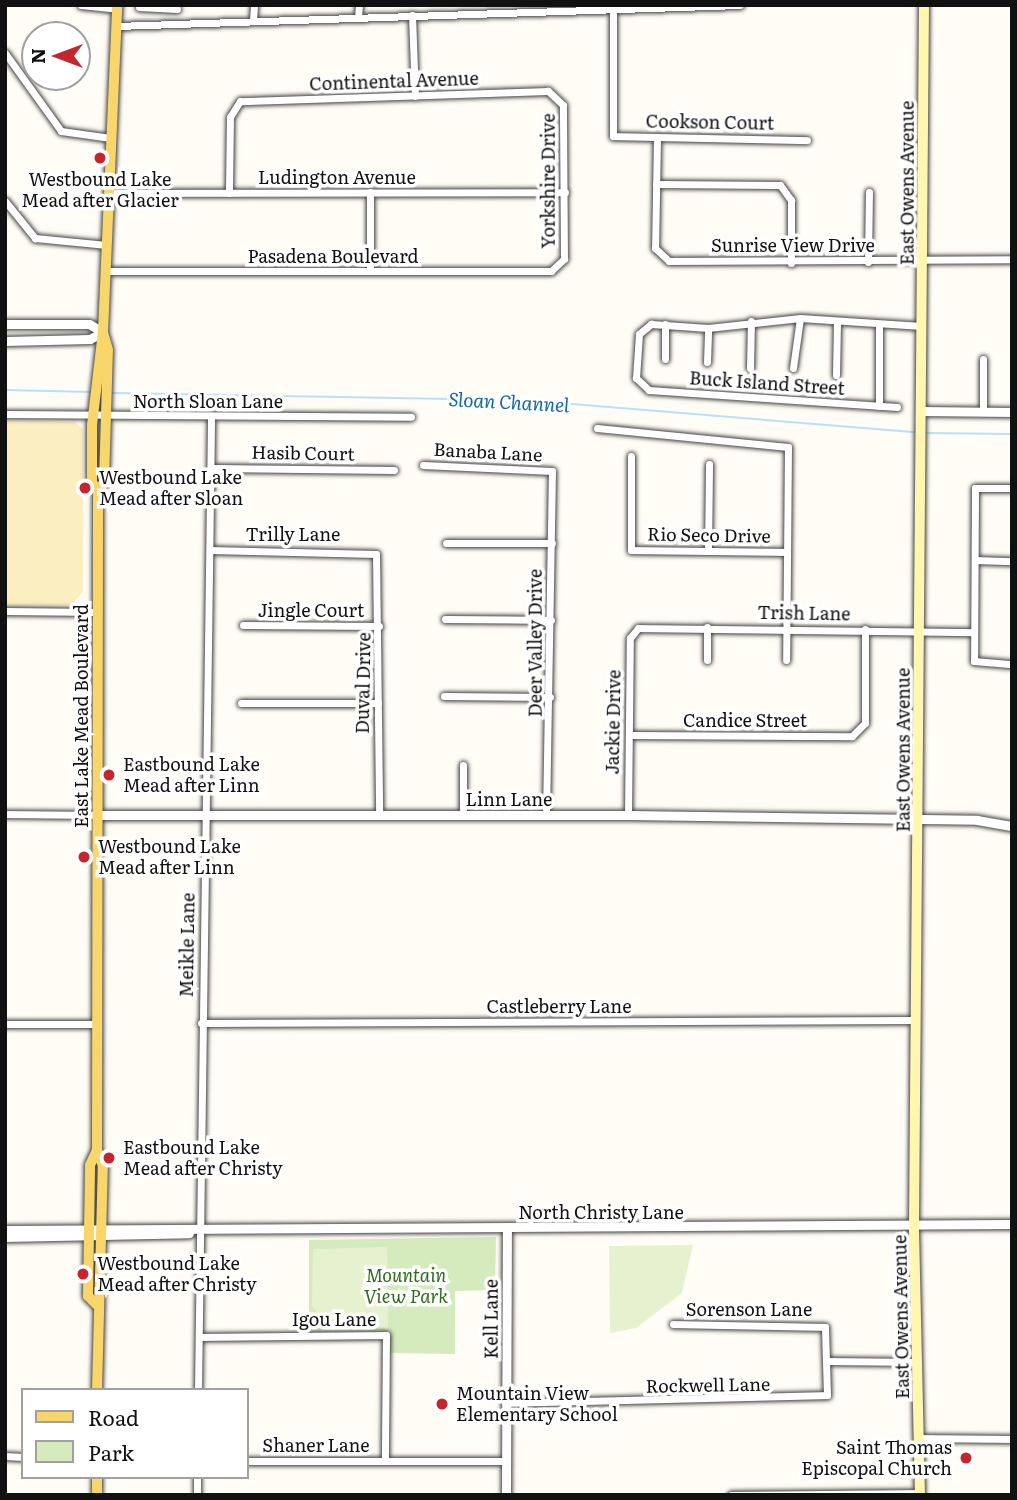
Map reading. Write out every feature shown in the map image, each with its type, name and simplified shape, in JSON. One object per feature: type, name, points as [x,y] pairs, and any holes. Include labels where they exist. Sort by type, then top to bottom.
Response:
[{"type":"main road","name":"East Owens Avenue","points":[[920,1494],[914,1224],[924,5]]},
{"type":"main road","name":"East Lake Mead Boulevard","points":[[96,1388],[96,1305],[102,1296],[103,1233],[103,1166],[97,1150],[99,410],[117,7]]},
{"type":"main road","name":"East Lake Mead Boulevard","points":[[96,1305],[88,1296],[90,1165],[97,1150]]},
{"type":"street","points":[[81,5],[117,7]]},
{"type":"street","points":[[253,20],[254,5]]},
{"type":"street","points":[[358,17],[359,5]]},
{"type":"street","points":[[116,26],[576,8],[740,5]]},
{"type":"street","points":[[139,7],[178,7],[178,23]]},
{"type":"street","name":"Cookson Court","points":[[613,9],[613,136],[807,140]]},
{"type":"street","points":[[412,15],[415,96]]},
{"type":"street","points":[[5,53],[61,131],[111,138]]},
{"type":"street","name":"Continental Avenue","points":[[229,192],[232,107],[240,102],[415,96],[558,96]]},
{"type":"street","name":"Yorkshire Drive","points":[[558,96],[565,192],[559,267]]},
{"type":"street","points":[[657,137],[656,184],[780,185],[788,191],[791,263]]},
{"type":"street","name":"Sunrise View Drive","points":[[656,184],[660,257],[791,263],[922,258],[1012,259]]},
{"type":"street","points":[[370,192],[370,271]]},
{"type":"street","name":"Ludington Avenue","points":[[109,193],[565,192]]},
{"type":"street","points":[[868,262],[869,192]]},
{"type":"street","points":[[5,201],[35,237],[107,245]]},
{"type":"street","name":"Pasadena Boulevard","points":[[105,271],[370,271],[559,267]]},
{"type":"street","points":[[664,359],[665,324],[708,328],[751,321],[800,318],[879,327],[922,326]]},
{"type":"street","points":[[793,368],[800,318]]},
{"type":"street","points":[[750,368],[751,321]]},
{"type":"street","points":[[836,323],[836,375]]},
{"type":"street","points":[[5,324],[89,324],[103,332]]},
{"type":"street","name":"Buck Island Street","points":[[665,324],[645,328],[637,383],[649,390],[897,407]]},
{"type":"street","points":[[879,327],[879,406]]},
{"type":"street","points":[[708,328],[708,362]]},
{"type":"street","points":[[5,341],[90,339],[103,332]]},
{"type":"street","points":[[983,359],[983,411]]},
{"type":"street","name":"North Sloan Lane","points":[[5,414],[99,410],[211,417],[411,417]]},
{"type":"street","points":[[921,411],[1012,412]]},
{"type":"street","name":"Meikle Lane","points":[[198,1388],[195,1232],[206,815],[211,417]]},
{"type":"street","points":[[597,428],[788,447],[786,660]]},
{"type":"street","name":"Rio Seco Drive","points":[[631,456],[631,550],[788,552]]},
{"type":"street","points":[[708,551],[709,464]]},
{"type":"street","name":"Banaba Lane","points":[[423,465],[552,471]]},
{"type":"street","name":"Hasib Court","points":[[211,468],[394,470]]},
{"type":"street","name":"Deer Valley Drive","points":[[546,815],[552,471]]},
{"type":"street","points":[[1012,488],[975,488],[974,632],[974,660],[1012,664]]},
{"type":"street","points":[[446,543],[552,543]]},
{"type":"street","name":"Trilly Lane","points":[[210,550],[376,554]]},
{"type":"street","name":"Duval Drive","points":[[376,554],[379,626],[379,814]]},
{"type":"street","points":[[975,560],[1012,561]]},
{"type":"street","points":[[5,611],[98,612]]},
{"type":"street","points":[[445,619],[551,620]]},
{"type":"street","name":"Jingle Court","points":[[243,625],[379,626]]},
{"type":"street","points":[[707,627],[707,660]]},
{"type":"street","name":"Trish Lane","points":[[634,631],[707,627],[974,632]]},
{"type":"street","name":"Candice Street","points":[[628,735],[861,732],[865,629]]},
{"type":"street","name":"Jackie Drive","points":[[628,815],[628,735],[634,631]]},
{"type":"street","points":[[444,696],[550,697]]},
{"type":"street","points":[[241,703],[379,703]]},
{"type":"street","points":[[463,765],[463,814]]},
{"type":"street","name":"Linn Lane","points":[[5,814],[628,815],[919,820],[1012,826]]},
{"type":"street","name":"Castleberry Lane","points":[[201,1023],[916,1020]]},
{"type":"street","points":[[5,1024],[98,1024]]},
{"type":"street","name":"North Christy Lane","points":[[5,1230],[103,1233],[1012,1224]]},
{"type":"street","name":"Kell Lane","points":[[506,1495],[507,1228]]},
{"type":"street","name":"North Christy Lane","points":[[5,1237],[89,1233]]},
{"type":"street","name":"Sorenson Lane","points":[[673,1324],[825,1326],[830,1361]]},
{"type":"street","name":"Igou Lane","points":[[199,1337],[386,1335],[385,1461]]},
{"type":"street","points":[[830,1361],[917,1362]]},
{"type":"street","name":"Rockwell Lane","points":[[505,1403],[827,1395],[830,1361]]},
{"type":"street","points":[[919,1438],[1012,1439]]},
{"type":"street","name":"Shaner Lane","points":[[248,1461],[506,1461]]},
{"type":"street","points":[[731,1495],[920,1494]]},
{"type":"green space","name":"Mountain View Park","points":[[496,1237],[495,1290],[455,1291],[455,1354],[390,1353],[390,1331],[309,1332],[309,1240]]},
{"type":"green space","points":[[693,1245],[682,1293],[636,1328],[610,1333],[609,1246]]},
{"type":"green space","points":[[387,1247],[388,1329],[322,1318],[312,1306],[313,1249]]},
{"type":"sand","points":[[5,420],[75,422],[83,429],[83,592],[71,605],[5,606]]},
{"type":"waterway","name":"Sloan Channel","points":[[5,390],[92,392]]},
{"type":"waterway","name":"Sloan Channel","points":[[111,393],[523,400],[916,432]]},
{"type":"waterway","name":"Sloan Channel","points":[[925,433],[1012,434]]},
{"type":"place","name":"Westbound Lake Mead after Glacier","points":[[100,158]]},
{"type":"place","name":"Westbound Lake Mead after Sloan","points":[[85,488]]},
{"type":"place","name":"Eastbound Lake Mead after Linn","points":[[109,775]]},
{"type":"place","name":"Westbound Lake Mead after Linn","points":[[84,857]]},
{"type":"place","name":"Eastbound Lake Mead after Christy","points":[[109,1158]]},
{"type":"place","name":"Westbound Lake Mead after Christy","points":[[83,1274]]},
{"type":"place","name":"Mountain View Elementary School","points":[[442,1404]]},
{"type":"place","name":"Saint Thomas Episcopal Church","points":[[966,1458]]}]
